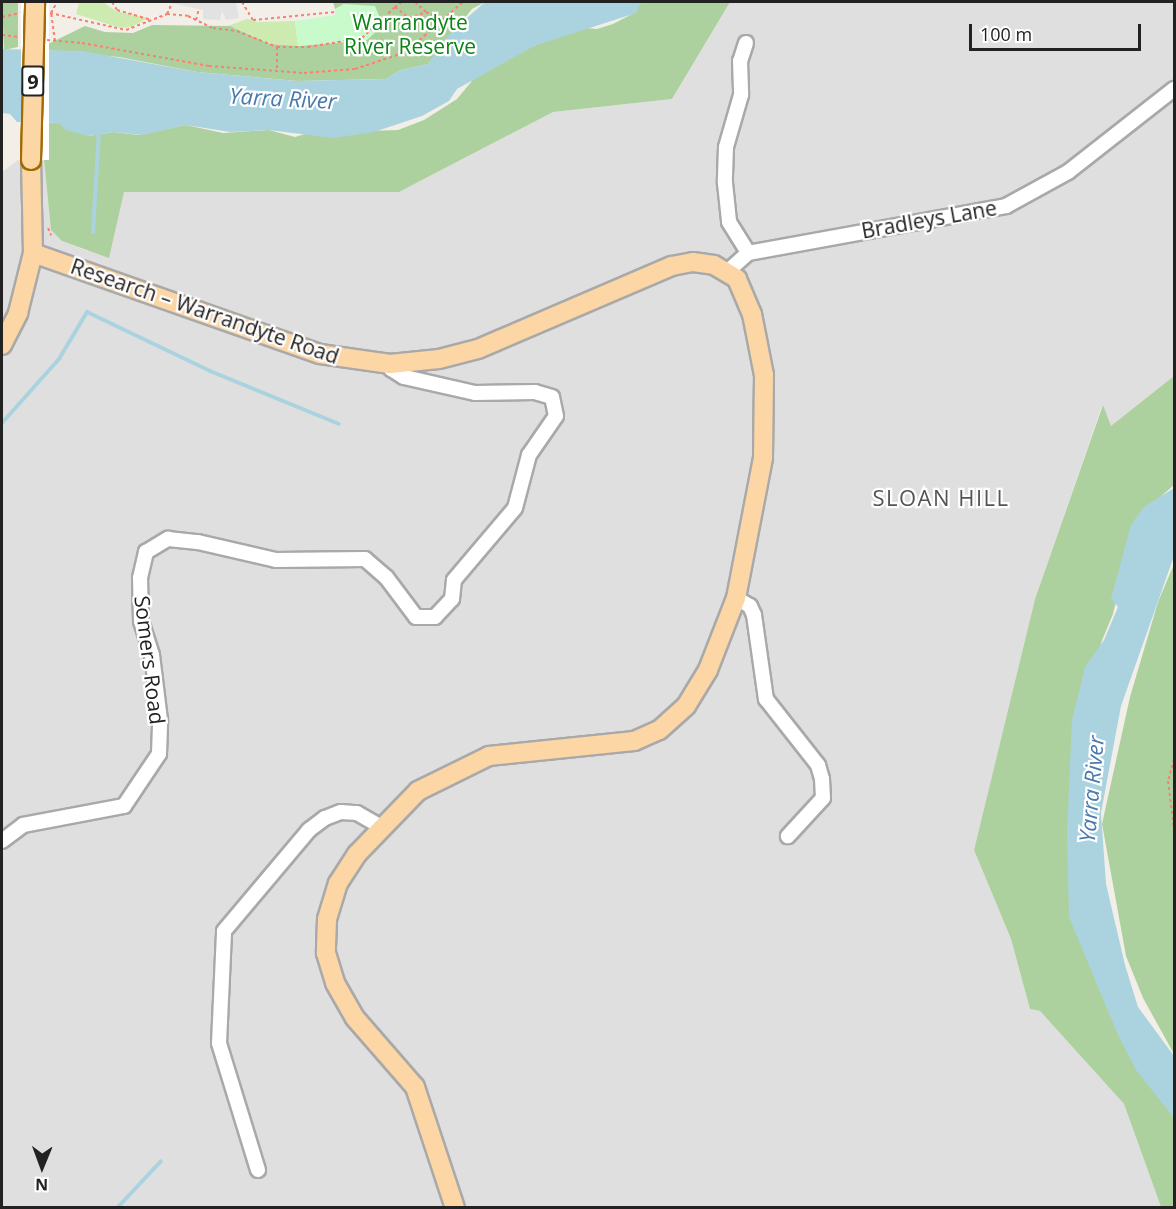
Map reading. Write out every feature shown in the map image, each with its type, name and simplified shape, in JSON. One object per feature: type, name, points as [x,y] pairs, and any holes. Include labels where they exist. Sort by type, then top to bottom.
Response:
[{"type":"main road","name":"9","points":[[2,345],[18,313],[33,253],[35,9]]},
{"type":"main road","name":"Research – Warrandyte Road","points":[[33,253],[320,354],[390,364],[439,359],[478,349],[672,266],[693,262],[728,272]]},
{"type":"main road","points":[[455,1208],[419,1096],[381,1044],[355,1018],[334,983],[326,953],[327,919],[338,883],[381,827],[418,791],[489,756],[609,746],[634,741],[659,730],[686,706],[708,670],[736,598],[763,458],[764,375],[752,314],[737,279],[728,272]]},
{"type":"street","points":[[728,272],[748,253],[729,222],[725,183],[726,147],[741,95],[740,61],[746,42]]},
{"type":"street","name":"Bradleys Lane","points":[[748,253],[1006,206],[1068,172],[1174,89]]},
{"type":"street","name":"Somers Road","points":[[2,841],[23,825],[124,806],[159,754],[159,710],[152,655],[141,621],[140,578],[146,552],[168,539],[198,542],[276,560],[365,559],[386,577],[416,616],[435,617],[452,599],[454,580],[515,508],[529,455],[556,416],[552,397],[536,392],[476,393],[404,377],[391,369],[390,364]]},
{"type":"street","points":[[736,598],[750,606],[754,615],[766,699],[818,765],[822,779],[823,798],[788,836]]},
{"type":"street","points":[[258,1170],[219,1043],[224,931],[309,830],[325,818],[341,812],[357,813],[381,827]]},
{"type":"path","points":[[54,40],[51,13],[57,2]]},
{"type":"path","points":[[112,2],[117,10],[142,14],[152,20]]},
{"type":"path","points":[[242,2],[253,20],[335,12]]},
{"type":"path","points":[[2,17],[35,9],[126,30],[167,14],[237,31],[276,47],[362,38],[402,2]]},
{"type":"path","points":[[415,2],[426,12],[443,21]]},
{"type":"path","points":[[45,40],[209,66],[278,71],[355,69],[386,62],[406,52],[463,2]]},
{"type":"path","points":[[167,14],[172,3]]},
{"type":"path","points":[[394,7],[409,18],[426,12]]},
{"type":"path","points":[[195,20],[199,9]]},
{"type":"path","points":[[2,35],[24,38]]},
{"type":"path","points":[[276,47],[278,71]]},
{"type":"path","points":[[1174,759],[1168,781],[1174,829]]},
{"type":"shaded area","points":[[166,2],[236,2],[239,18],[226,20],[222,11],[220,20],[203,19],[203,10]]},
{"type":"shaded area","points":[[730,2],[1174,2],[1174,376],[1110,427],[1102,406],[1035,599],[974,850],[1011,939],[1030,1009],[1040,1011],[1124,1104],[1161,1207],[2,1208],[2,172],[18,160],[44,160],[51,230],[62,241],[88,251],[124,192],[399,192],[553,112],[672,99]]},
{"type":"green space","points":[[2,2],[18,2],[18,47],[4,50]]},
{"type":"green space","points":[[75,2],[103,2],[116,11],[148,18],[131,27],[120,28],[76,14],[79,3]]},
{"type":"green space","name":"Warrandyte River Reserve","points":[[333,2],[485,2],[472,9],[428,64],[401,70],[386,79],[297,81],[197,72],[119,57],[48,50],[48,44],[85,26],[105,32],[133,33],[152,25],[230,26],[269,44],[298,46],[367,40],[344,4],[335,9]]},
{"type":"green space","points":[[641,2],[730,2],[672,99],[553,112],[399,192],[124,192],[109,258],[62,241],[51,230],[44,160],[45,123],[59,123],[89,136],[113,132],[139,135],[186,125],[223,133],[269,130],[295,137],[308,133],[398,130],[424,120],[457,99],[481,70],[576,27],[597,29],[613,24],[634,13]]},
{"type":"green space","points":[[344,4],[375,6],[383,25],[367,40],[298,46],[295,21],[335,15],[335,9]]},
{"type":"green space","points":[[247,19],[258,22],[295,21],[298,46],[269,44],[235,28],[225,27]]},
{"type":"green space","points":[[1174,376],[1174,485],[1136,518],[1113,614],[1101,643],[1074,841],[1174,1103],[1174,1207],[1161,1207],[1124,1104],[1040,1011],[1030,1009],[1011,939],[974,850],[1035,599],[1103,405],[1111,426]]},
{"type":"green space","points":[[1174,564],[1174,1054],[1143,998],[1126,956],[1102,824],[1130,697],[1158,602]]},
{"type":"water","name":"Yarra River","points":[[485,2],[641,2],[636,13],[534,46],[457,89],[449,101],[422,116],[374,132],[333,138],[269,130],[230,132],[186,125],[142,135],[113,132],[89,136],[66,130],[59,123],[17,122],[10,114],[2,113],[2,49],[82,51],[197,72],[297,81],[386,79],[401,70],[428,64],[452,31]]},
{"type":"water","name":"Yarra River","points":[[1174,488],[1174,556],[1121,706],[1101,813],[1106,884],[1125,965],[1138,1007],[1174,1056],[1174,1118],[1136,1070],[1118,1035],[1069,917],[1067,833],[1072,720],[1085,667],[1104,640],[1118,607],[1111,599],[1131,525],[1144,507]]},
{"type":"pier","points":[[21,2],[49,2],[49,160],[21,160]]},
{"type":"waterway","points":[[93,232],[99,131]]},
{"type":"waterway","points":[[2,423],[59,359],[87,312],[210,371],[339,424]]},
{"type":"waterway","points":[[117,1208],[161,1161]]},
{"type":"district","name":"SLOAN HILL","points":[[941,498]]}]
